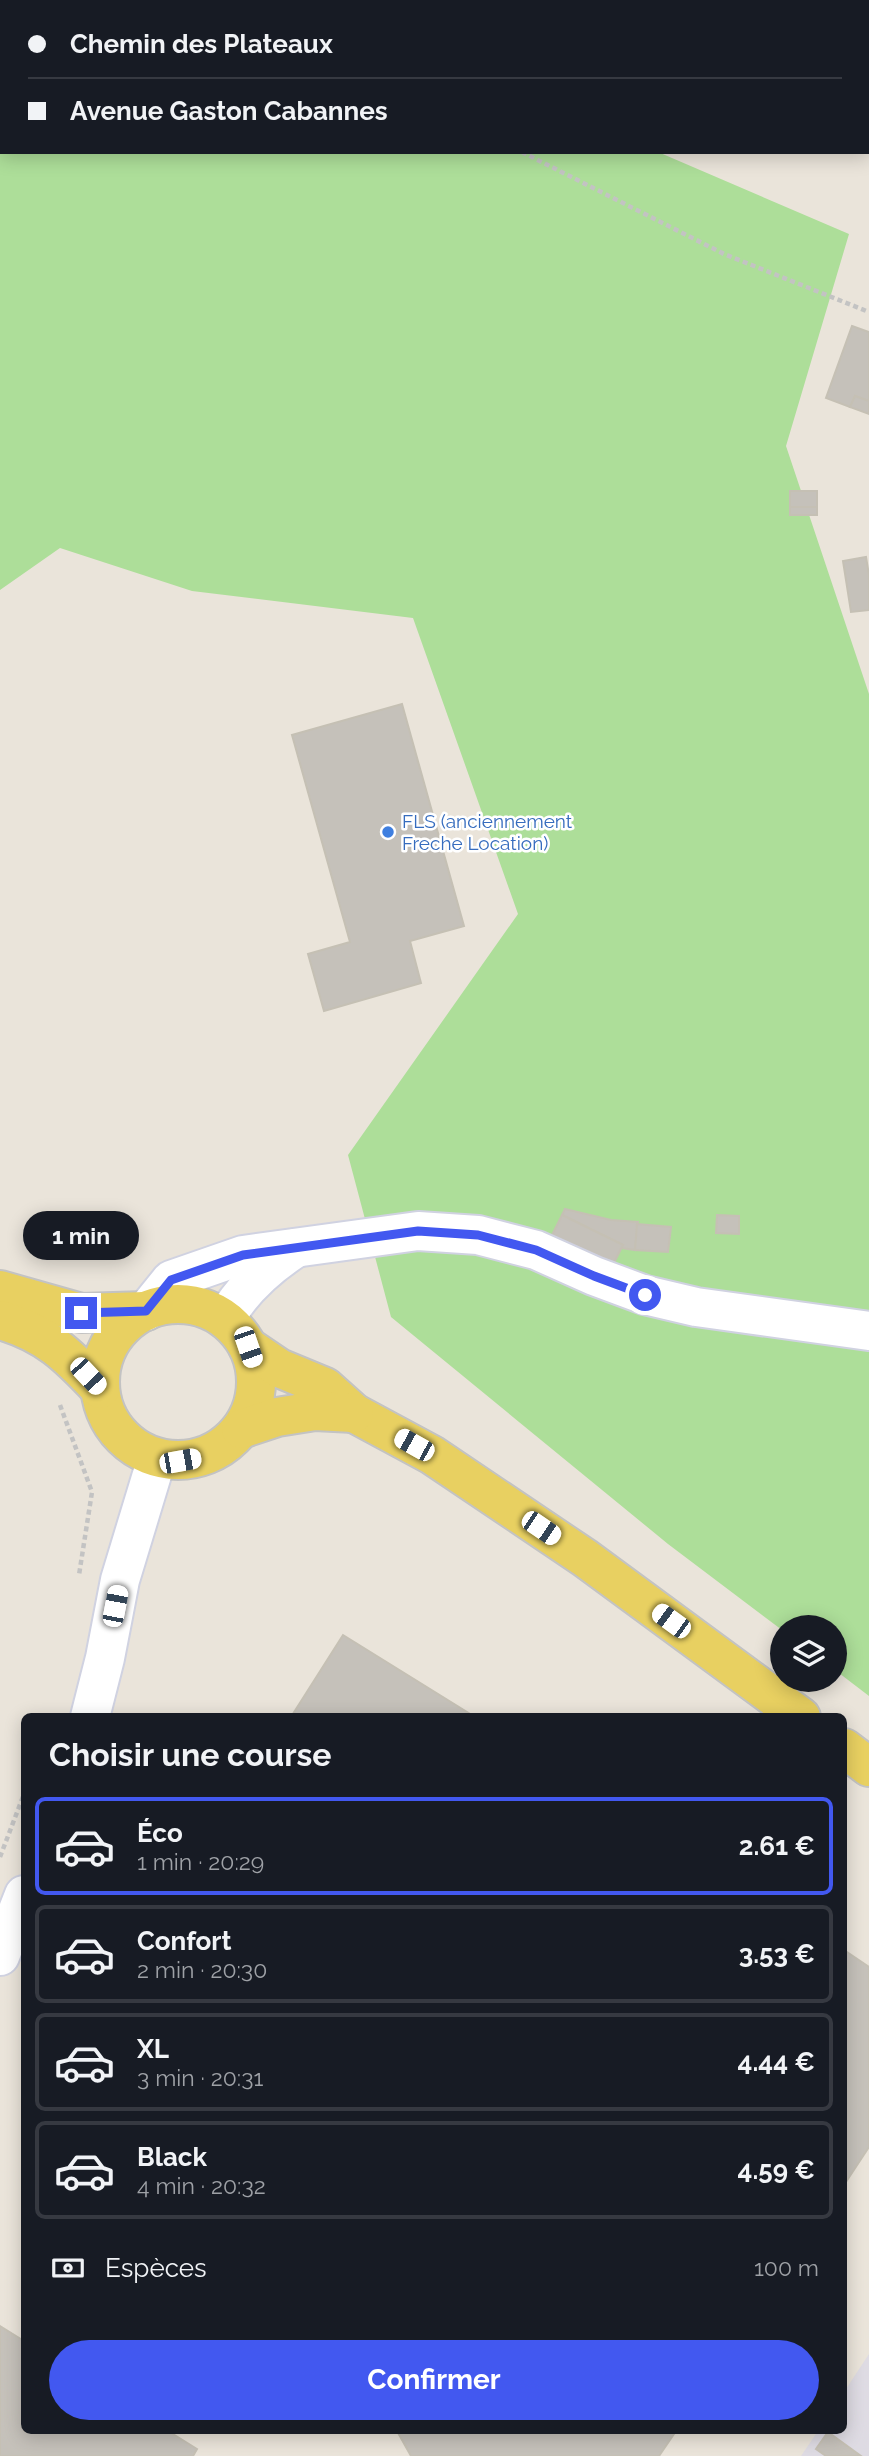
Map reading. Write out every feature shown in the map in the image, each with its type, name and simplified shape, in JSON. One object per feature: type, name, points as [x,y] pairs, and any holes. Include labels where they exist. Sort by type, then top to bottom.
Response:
[{"type":"main road","points":[[0,1290],[81,1313],[146,1311],[187,1305],[238,1321],[279,1368],[325,1387],[354,1413],[432,1455],[585,1558],[796,1713]]},
{"type":"main road","points":[[146,1311],[125,1324],[111,1343],[102,1366],[100,1389],[105,1412],[118,1432],[135,1448],[156,1458],[180,1461],[203,1457],[224,1446],[241,1429],[252,1410],[256,1389],[255,1367],[238,1321]]},
{"type":"main road","points":[[0,1320],[46,1338],[75,1362],[100,1389]]},
{"type":"main road","points":[[241,1429],[276,1417],[315,1411],[354,1413]]},
{"type":"main road","points":[[847,1750],[869,1767]]},
{"type":"street","points":[[146,1311],[171,1280],[222,1262],[261,1251],[418,1231],[478,1235],[536,1250],[645,1295],[744,1315],[869,1331]]},
{"type":"street","points":[[238,1321],[268,1266],[296,1248]]},
{"type":"street","points":[[222,1262],[238,1321]]},
{"type":"street","points":[[91,1713],[120,1580],[156,1458]]},
{"type":"street","points":[[0,1956],[21,1903]]},
{"type":"path","points":[[526,154],[724,254],[869,312]]},
{"type":"path","points":[[60,1404],[92,1492],[77,1586]]},
{"type":"path","points":[[0,1857],[21,1802]]},
{"type":"shaded area","points":[[869,2354],[869,2456],[801,2456],[816,2434],[847,2434],[847,2387]]},
{"type":"green space","points":[[0,154],[663,154],[849,234],[786,446],[869,694],[869,1696],[847,1679],[847,1615],[770,1615],[770,1621],[668,1544],[391,1317],[348,1155],[518,914],[413,618],[192,591],[60,548],[0,590]]},
{"type":"building","points":[[852,326],[869,332],[869,401],[855,396],[850,407],[826,398]]},
{"type":"building","points":[[855,396],[869,401],[869,414],[850,407]]},
{"type":"building","points":[[790,491],[817,491],[817,507],[790,507]]},
{"type":"building","points":[[790,507],[817,507],[817,515],[790,515]]},
{"type":"building","points":[[866,557],[869,610],[851,612],[843,561]]},
{"type":"building","points":[[402,704],[464,926],[410,941],[421,983],[324,1011],[308,954],[350,942],[292,735]]},
{"type":"building","points":[[565,1209],[611,1220],[638,1222],[635,1250],[621,1248],[623,1245],[562,1215]]},
{"type":"building","points":[[562,1215],[623,1245],[612,1267],[551,1237]]},
{"type":"building","points":[[717,1215],[739,1216],[739,1234],[716,1233]]},
{"type":"building","points":[[637,1224],[671,1227],[668,1252],[635,1250]]},
{"type":"building","points":[[343,1635],[469,1713],[294,1713]]},
{"type":"building","points":[[847,1952],[869,1967],[869,2147],[847,2180]]},
{"type":"building","points":[[0,2326],[21,2339],[21,2434],[173,2434],[197,2449],[193,2456],[0,2456]]},
{"type":"building","points":[[399,2434],[674,2434],[659,2456],[411,2456]]},
{"type":"building","points":[[827,2434],[831,2434],[861,2456],[826,2456],[816,2449]]},
{"type":"place","name":"FLS (anciennement Freche Location)","points":[[388,832]]},
{"type":"route","points":[[81,1313],[146,1311],[171,1280],[243,1255],[418,1231],[478,1235],[536,1250],[645,1295]]}]
